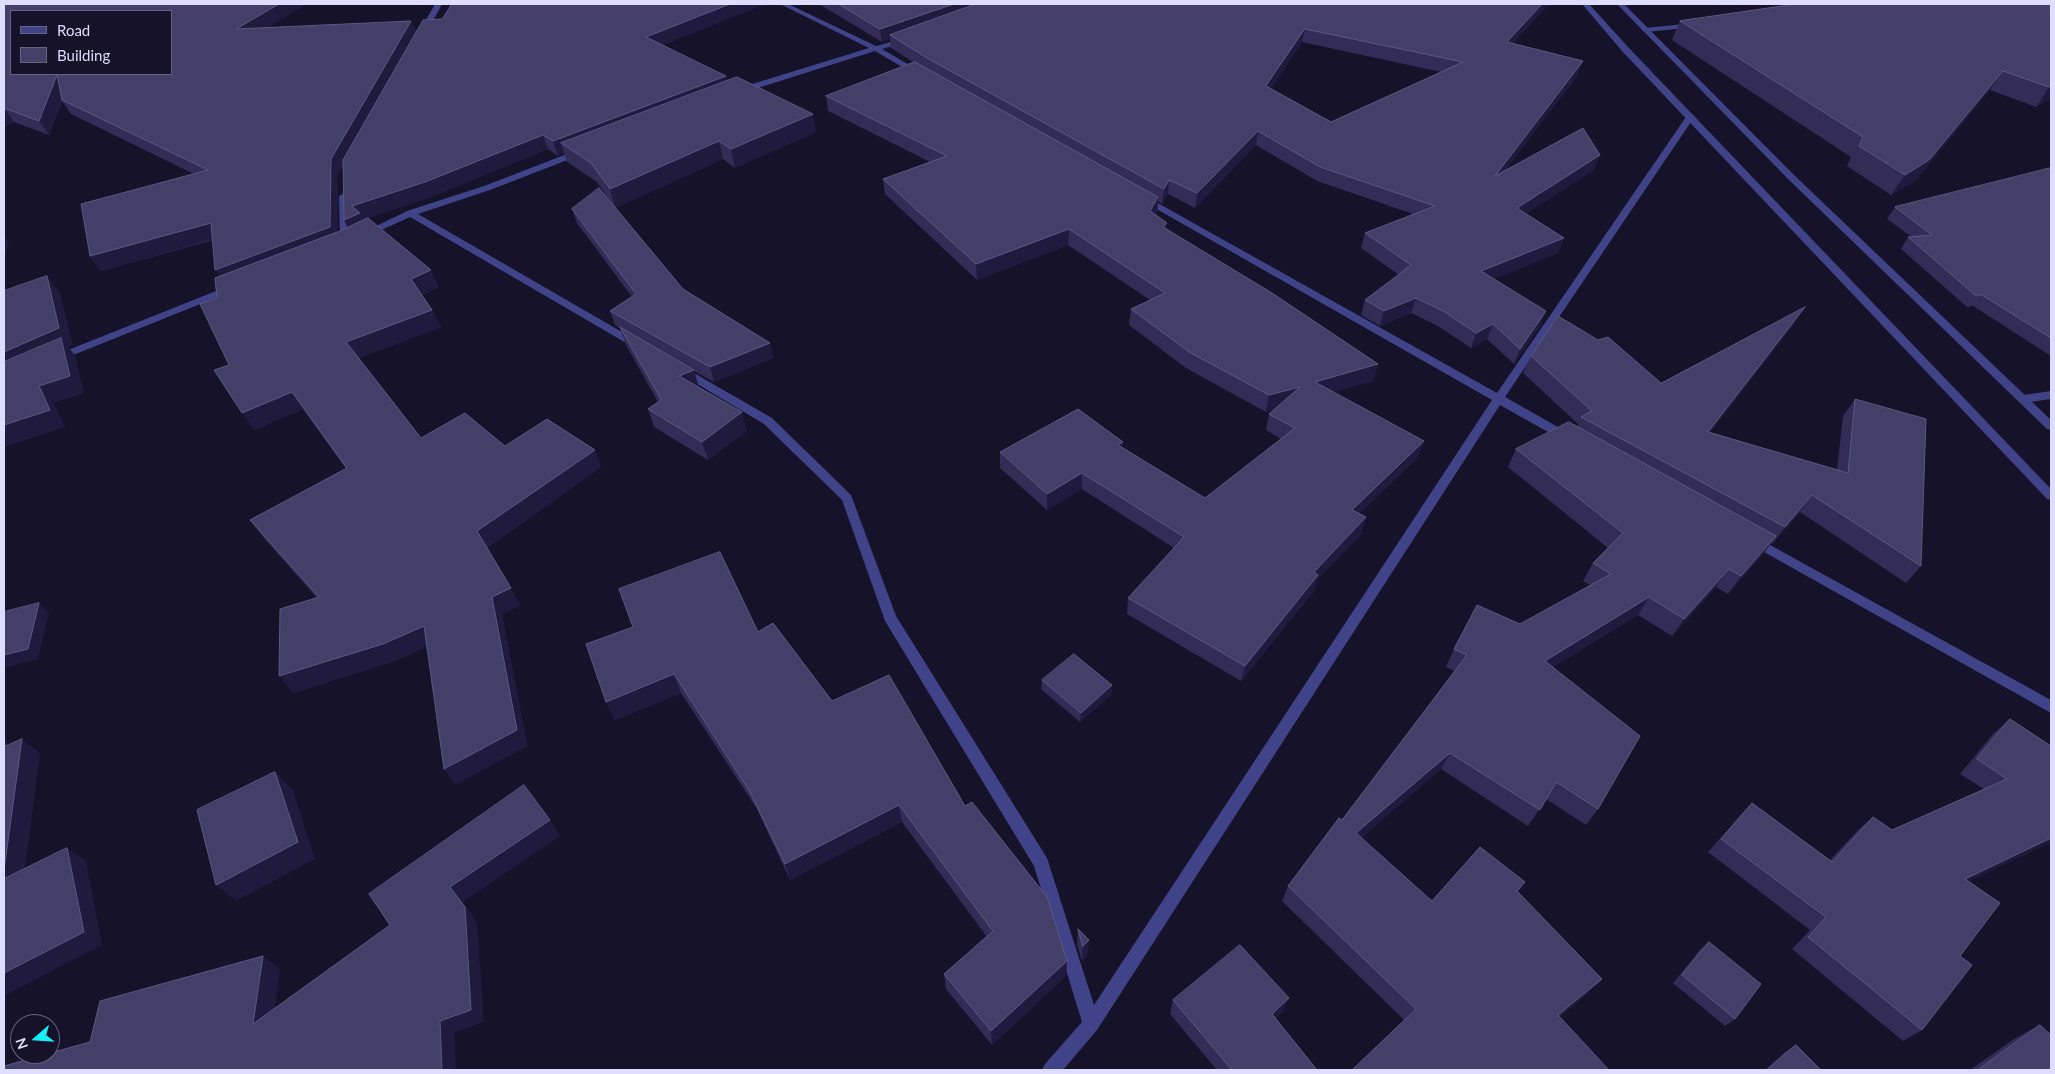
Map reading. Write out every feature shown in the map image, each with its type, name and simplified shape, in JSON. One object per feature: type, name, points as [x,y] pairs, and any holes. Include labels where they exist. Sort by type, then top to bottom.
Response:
[{"type":"street","points":[[417,42],[438,4]]},
{"type":"street","points":[[783,4],[877,49],[928,78]]},
{"type":"street","points":[[1585,4],[1625,49],[1691,116],[2051,496]]},
{"type":"street","points":[[1620,4],[1791,177],[2051,426]]},
{"type":"street","points":[[1645,30],[1703,24]]},
{"type":"street","points":[[734,93],[914,36]]},
{"type":"street","points":[[1051,1070],[1091,1024],[1498,399],[1691,116]]},
{"type":"street","points":[[344,183],[341,245],[410,213],[487,188],[587,149]]},
{"type":"street","points":[[1132,193],[1576,442]]},
{"type":"street","points":[[410,213],[649,352]]},
{"type":"street","points":[[49,361],[148,319],[238,285]]},
{"type":"street","points":[[674,366],[768,421],[847,498],[890,617],[1041,864],[1091,1024]]},
{"type":"street","points":[[2024,399],[2051,395]]},
{"type":"street","points":[[1740,534],[2051,707]]},
{"type":"building","points":[[4,4],[279,4],[236,29],[411,21],[331,159],[330,227],[215,270],[211,223],[90,256],[81,204],[208,170],[62,100],[57,75],[39,121],[4,108]]},
{"type":"building","points":[[452,4],[730,4],[646,37],[726,76],[553,141],[543,135],[425,182],[352,206],[360,213],[344,220],[343,160],[423,20],[442,19]]},
{"type":"building","points":[[839,4],[954,4],[880,29]]},
{"type":"building","points":[[976,4],[1542,4],[1507,42],[1583,61],[1495,176],[1583,128],[1600,155],[1517,208],[1564,238],[1481,271],[1546,311],[1520,349],[1493,324],[1476,333],[1443,311],[1416,298],[1384,311],[1365,300],[1411,265],[1365,233],[1435,206],[1320,167],[1258,131],[1197,193],[1169,180],[1164,189],[927,58],[890,35]],"holes":[[[1305,29],[1463,62],[1331,122],[1266,86]]]},
{"type":"building","points":[[1796,4],[2051,4],[2051,86],[2049,87],[2003,71],[1929,160],[1905,175],[1859,146],[1863,137],[1680,21]]},
{"type":"building","points":[[915,62],[1158,197],[1150,211],[1167,223],[1163,227],[1272,293],[1378,364],[1315,382],[1424,441],[1352,510],[1366,517],[1314,572],[1318,575],[1245,666],[1128,598],[1184,537],[1082,473],[1047,494],[1000,452],[1078,409],[1123,442],[1118,445],[1205,498],[1295,428],[1269,414],[1300,387],[1269,395],[1189,352],[1131,309],[1165,293],[1069,229],[976,264],[883,179],[947,156],[826,96]]},
{"type":"building","points":[[737,77],[813,114],[731,149],[719,141],[610,189],[591,163],[561,143]]},
{"type":"building","points":[[2051,168],[2051,338],[1982,295],[1975,295],[1908,237],[1932,235],[1895,207]]},
{"type":"building","points":[[599,188],[683,289],[770,343],[710,367],[610,311],[636,294],[572,209]]},
{"type":"building","points":[[368,218],[431,270],[411,279],[432,310],[346,342],[421,438],[465,413],[505,446],[547,419],[595,450],[477,531],[511,588],[492,597],[517,730],[444,769],[424,626],[383,644],[279,676],[280,609],[319,597],[250,520],[347,468],[292,392],[242,413],[214,370],[229,365],[200,304],[217,298],[215,278],[340,231]]},
{"type":"building","points":[[47,276],[59,328],[4,352],[4,291]]},
{"type":"building","points":[[1805,307],[1708,432],[1848,473],[1855,399],[1926,419],[1921,566],[1812,495],[1785,527],[1581,417],[1592,411],[1531,356],[1558,316],[1598,340],[1608,337],[1661,383]]},
{"type":"building","points":[[620,327],[694,370],[679,376],[742,412],[702,442],[648,409],[661,400]]},
{"type":"building","points":[[61,338],[70,376],[39,386],[50,410],[4,425],[4,362]]},
{"type":"building","points":[[1569,422],[1776,536],[1741,576],[1729,569],[1684,619],[1649,597],[1545,661],[1640,736],[1598,809],[1556,782],[1540,810],[1450,753],[1356,833],[1432,901],[1480,847],[1525,882],[1517,891],[1602,979],[1558,1015],[1609,1070],[1352,1070],[1416,1009],[1288,886],[1339,818],[1342,820],[1467,655],[1454,649],[1477,605],[1520,624],[1611,574],[1593,563],[1623,533],[1516,449]]},
{"type":"building","points":[[720,552],[758,632],[773,623],[832,701],[889,675],[965,806],[972,802],[1047,897],[1067,961],[991,1031],[944,974],[993,931],[899,805],[785,864],[750,792],[674,674],[606,702],[586,644],[633,627],[619,589]]},
{"type":"building","points":[[39,603],[28,649],[4,655],[4,612]]},
{"type":"building","points":[[1074,654],[1112,685],[1081,713],[1042,680]]},
{"type":"building","points":[[2010,719],[2051,746],[2051,838],[1965,879],[2000,903],[1960,956],[1972,965],[1922,1030],[1808,937],[1826,917],[1721,839],[1752,803],[1832,862],[1873,817],[1892,830],[2007,779],[1977,759]]},
{"type":"building","points":[[22,739],[4,870],[4,747]]},
{"type":"building","points":[[275,772],[298,842],[216,885],[197,810]]},
{"type":"building","points":[[524,785],[550,820],[450,887],[465,907],[471,1010],[440,1021],[442,1070],[4,1070],[4,1066],[11,1064],[60,1064],[60,1050],[90,1042],[100,1001],[263,956],[253,1024],[390,925],[369,894]]},
{"type":"building","points":[[67,848],[84,932],[4,973],[4,879]]},
{"type":"building","points":[[1078,929],[1089,940],[1083,946]]},
{"type":"building","points":[[1709,942],[1761,984],[1735,1019],[1682,975]]},
{"type":"building","points":[[1240,945],[1289,998],[1272,1014],[1317,1070],[1232,1070],[1173,1000]]},
{"type":"building","points":[[2040,1025],[2051,1035],[2051,1070],[1978,1070]]},
{"type":"building","points":[[1796,1045],[1821,1070],[1767,1070]]}]
